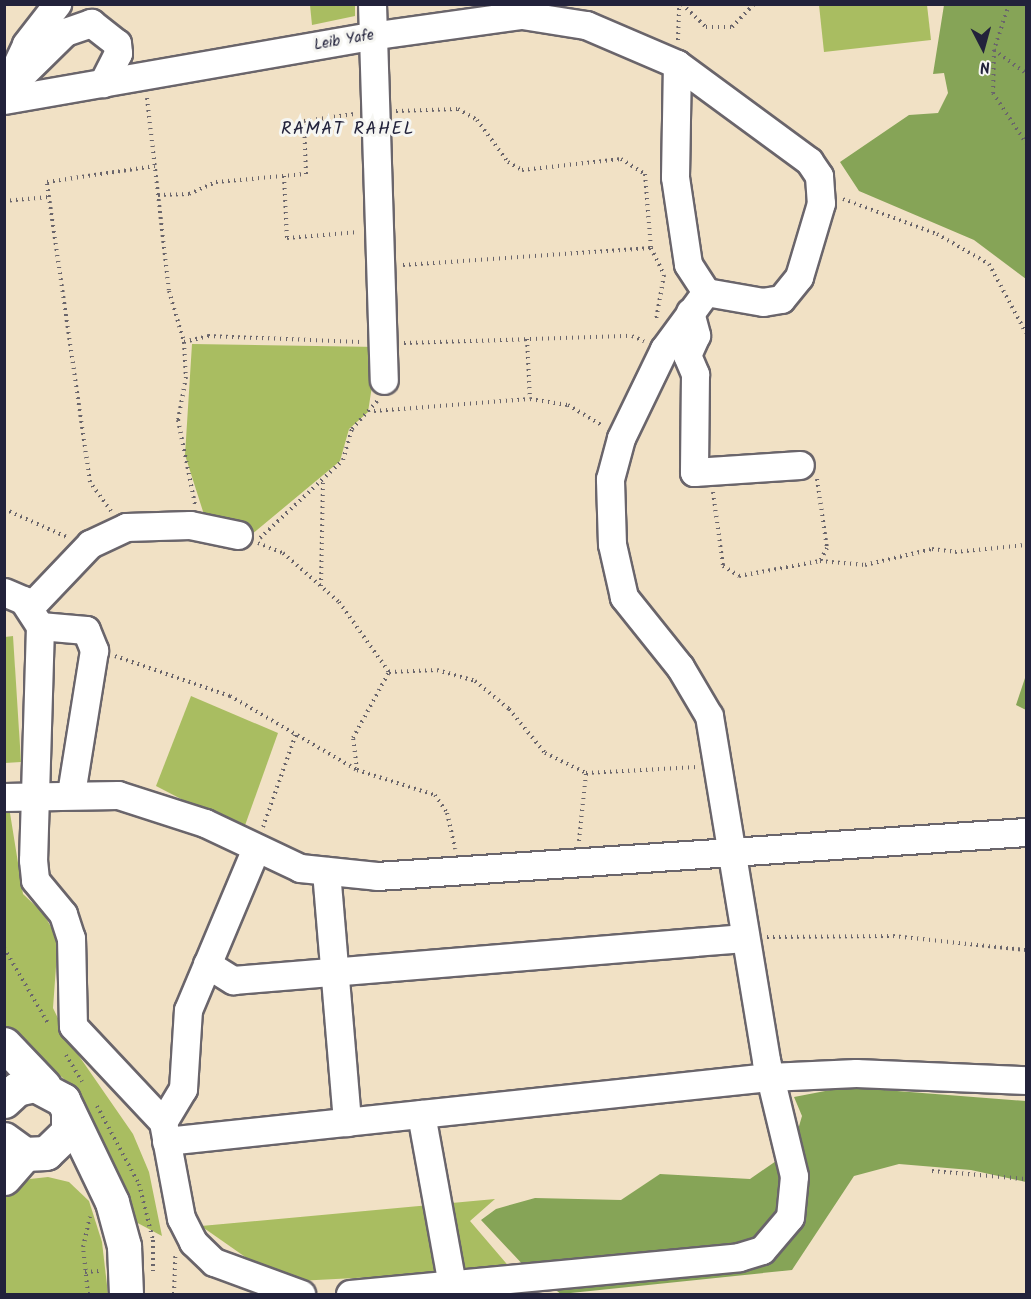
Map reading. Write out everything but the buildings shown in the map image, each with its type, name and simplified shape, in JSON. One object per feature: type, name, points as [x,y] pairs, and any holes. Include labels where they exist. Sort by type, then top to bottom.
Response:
[{"type":"main road","points":[[4,1044],[68,1111],[112,1203],[124,1246],[126,1294]]},
{"type":"main road","points":[[4,1101],[26,1086],[44,1086]]},
{"type":"main road","points":[[20,1156],[68,1132],[68,1111]]},
{"type":"main road","points":[[20,1156],[84,1175],[112,1203]]},
{"type":"street","points":[[5,94],[26,44],[57,4]]},
{"type":"street","points":[[372,4],[370,36],[377,112],[384,380]]},
{"type":"street","name":"Leib Yafe","points":[[5,94],[103,83],[370,36],[522,15],[551,16],[586,25],[677,64],[809,161],[821,188]]},
{"type":"street","points":[[5,94],[65,32],[91,23],[117,43],[118,53],[103,83]]},
{"type":"street","points":[[677,64],[675,177],[680,231],[698,302],[696,335],[687,355],[695,374],[694,472],[800,465]]},
{"type":"street","points":[[350,1294],[452,1285],[762,1250],[790,1217],[795,1195],[769,1077],[702,699],[624,597],[617,576],[610,479],[621,438],[658,346],[698,302],[763,302],[790,291],[800,277],[821,188]]},
{"type":"street","points":[[247,538],[202,527],[126,527],[90,544],[35,617],[35,880],[63,914],[71,938],[73,1026],[164,1131],[181,1218],[193,1242],[213,1262],[301,1294]]},
{"type":"street","points":[[4,592],[35,617],[86,630],[94,650],[71,793]]},
{"type":"street","points":[[4,797],[71,793],[118,795],[172,810],[255,851],[300,868],[377,876],[729,854],[1026,832]]},
{"type":"street","points":[[164,1131],[183,1089],[188,1010],[255,851]]},
{"type":"street","points":[[326,871],[347,1122]]},
{"type":"street","points":[[207,964],[233,980],[334,968],[744,938]]},
{"type":"street","points":[[164,1131],[347,1122],[769,1077],[856,1073],[1026,1080]]},
{"type":"street","points":[[421,1114],[452,1285]]},
{"type":"path","points":[[680,4],[706,27],[732,27],[754,4]]},
{"type":"path","points":[[677,64],[680,4]]},
{"type":"path","points":[[1009,4],[994,50],[993,93],[1026,143]]},
{"type":"path","points":[[994,50],[1026,73]]},
{"type":"path","points":[[144,76],[168,291],[184,342],[186,377],[178,420],[202,527]]},
{"type":"path","points":[[158,195],[189,194],[216,182],[306,174],[304,121],[377,112],[458,109],[477,120],[508,162],[522,171],[621,159],[645,174],[651,248],[664,275],[658,346],[632,336],[383,343],[208,336],[184,342]]},
{"type":"path","points":[[126,527],[90,482],[46,182],[155,166]]},
{"type":"path","points":[[284,176],[287,238],[380,231]]},
{"type":"path","points":[[821,188],[871,213],[937,234],[989,264],[1026,333]]},
{"type":"path","points":[[4,201],[49,197]]},
{"type":"path","points":[[381,267],[651,248]]},
{"type":"path","points":[[527,339],[530,399]]},
{"type":"path","points":[[384,380],[374,411],[352,429],[343,460],[323,479],[247,538],[283,554],[339,602],[389,672]]},
{"type":"path","points":[[374,411],[530,399],[568,405],[621,438]]},
{"type":"path","points":[[800,465],[815,465],[826,548],[820,561]]},
{"type":"path","points":[[710,471],[723,566],[739,576],[820,561],[865,565],[932,549],[955,552],[1026,545]]},
{"type":"path","points":[[321,586],[323,479]]},
{"type":"path","points":[[4,509],[37,528],[90,544]]},
{"type":"path","points":[[94,650],[198,683],[296,734],[357,770],[435,795],[447,813],[458,871]]},
{"type":"path","points":[[389,672],[437,670],[475,681],[509,709],[545,753],[586,773],[716,768]]},
{"type":"path","points":[[357,770],[353,738],[389,672]]},
{"type":"path","points":[[255,851],[296,734]]},
{"type":"path","points":[[583,863],[579,840],[586,773]]},
{"type":"path","points":[[744,938],[892,936],[1026,950]]},
{"type":"path","points":[[932,1171],[1026,1179]]},
{"type":"path","points":[[88,1294],[85,1225],[95,1209],[112,1203]]},
{"type":"green space","points":[[310,5],[355,5],[355,16],[312,25]]},
{"type":"green space","points":[[819,5],[927,5],[931,40],[824,52]]},
{"type":"green space","points":[[944,5],[1026,5],[1026,279],[974,240],[859,191],[840,162],[909,115],[938,113],[948,93],[944,73],[933,74]]},
{"type":"green space","points":[[192,344],[378,347],[368,412],[349,429],[340,461],[251,535],[207,524],[185,455]]},
{"type":"green space","points":[[13,636],[21,762],[5,763],[5,637]]},
{"type":"green space","points":[[1026,675],[1026,710],[1016,705]]},
{"type":"green space","points":[[191,696],[278,733],[243,831],[156,786]]},
{"type":"green space","points":[[4,813],[10,813],[23,894],[43,913],[58,939],[53,1008],[70,1043],[133,1134],[149,1172],[162,1236],[132,1220],[99,1133],[64,1079],[5,1027]]},
{"type":"green space","points":[[846,1087],[1026,1101],[1026,1182],[971,1170],[899,1164],[854,1176],[792,1270],[561,1294],[527,1269],[481,1220],[496,1209],[535,1198],[621,1200],[660,1174],[750,1179],[792,1150],[802,1116],[794,1097]]},
{"type":"green space","points":[[48,1177],[69,1182],[89,1201],[102,1242],[108,1294],[5,1294],[5,1197],[30,1179]]},
{"type":"green space","points":[[495,1199],[470,1221],[512,1270],[297,1281],[251,1261],[201,1226]]},
{"type":"district","name":"RAMAT RAHEL","points":[[348,130]]}]
